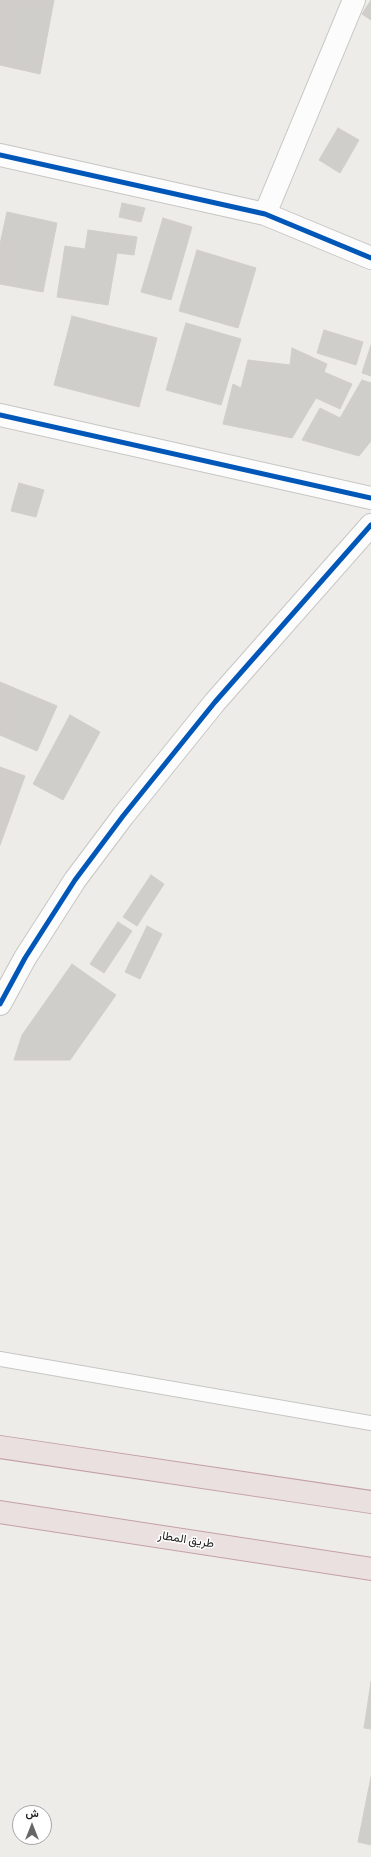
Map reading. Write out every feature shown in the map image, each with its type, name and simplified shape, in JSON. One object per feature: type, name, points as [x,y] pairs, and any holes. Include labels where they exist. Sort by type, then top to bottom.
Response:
[{"type":"highway","points":[[0,1448],[371,1502]]},
{"type":"highway","name":"طريق المطار","points":[[0,1512],[371,1569]]},
{"type":"street","points":[[265,214],[354,0]]},
{"type":"street","points":[[0,155],[265,214],[371,258]]},
{"type":"street","points":[[0,415],[371,498]]},
{"type":"street","points":[[0,1004],[25,958],[75,880],[123,816],[215,702],[371,525]]},
{"type":"lane","points":[[0,1359],[371,1423]]},
{"type":"building","points":[[0,0],[54,0],[40,74],[0,65]]},
{"type":"building","points":[[371,0],[371,20],[362,14]]},
{"type":"building","points":[[338,128],[359,140],[340,173],[319,160]]},
{"type":"building","points":[[122,203],[145,208],[141,222],[119,217]]},
{"type":"building","points":[[7,212],[57,223],[43,292],[0,284],[0,244]]},
{"type":"building","points":[[163,218],[192,227],[171,300],[141,292]]},
{"type":"building","points":[[88,230],[137,237],[134,255],[117,253],[108,305],[57,297],[65,246],[85,249]]},
{"type":"building","points":[[197,250],[256,268],[238,328],[179,311]]},
{"type":"building","points":[[72,316],[157,338],[139,407],[54,385]]},
{"type":"building","points":[[186,323],[241,339],[221,405],[166,390]]},
{"type":"building","points":[[324,330],[363,342],[356,365],[317,353]]},
{"type":"building","points":[[371,345],[371,376],[362,373]]},
{"type":"building","points":[[292,348],[327,364],[324,372],[352,384],[340,409],[316,398],[292,438],[223,424],[233,384],[241,388],[248,360],[290,365]]},
{"type":"building","points":[[362,380],[371,383],[371,441],[359,456],[302,440],[320,408],[340,418]]},
{"type":"building","points":[[19,483],[44,490],[36,517],[11,511]]},
{"type":"building","points":[[0,682],[57,706],[37,751],[0,735]]},
{"type":"building","points":[[70,715],[100,732],[63,800],[33,784]]},
{"type":"building","points":[[0,767],[25,776],[0,845]]},
{"type":"building","points":[[151,875],[164,884],[137,926],[123,917]]},
{"type":"building","points":[[118,922],[132,931],[104,973],[90,964]]},
{"type":"building","points":[[147,926],[162,934],[140,979],[125,972]]},
{"type":"building","points":[[72,964],[116,995],[70,1060],[14,1060],[22,1035]]},
{"type":"building","points":[[371,1682],[371,1729],[364,1728]]},
{"type":"building","points":[[371,1777],[371,1845],[358,1842]]},
{"type":"cycle path","points":[[0,155],[265,214],[371,258]]},
{"type":"cycle path","points":[[0,415],[371,498]]},
{"type":"cycle path","points":[[0,1004],[25,958],[75,880],[123,816],[215,702],[371,525]]}]
